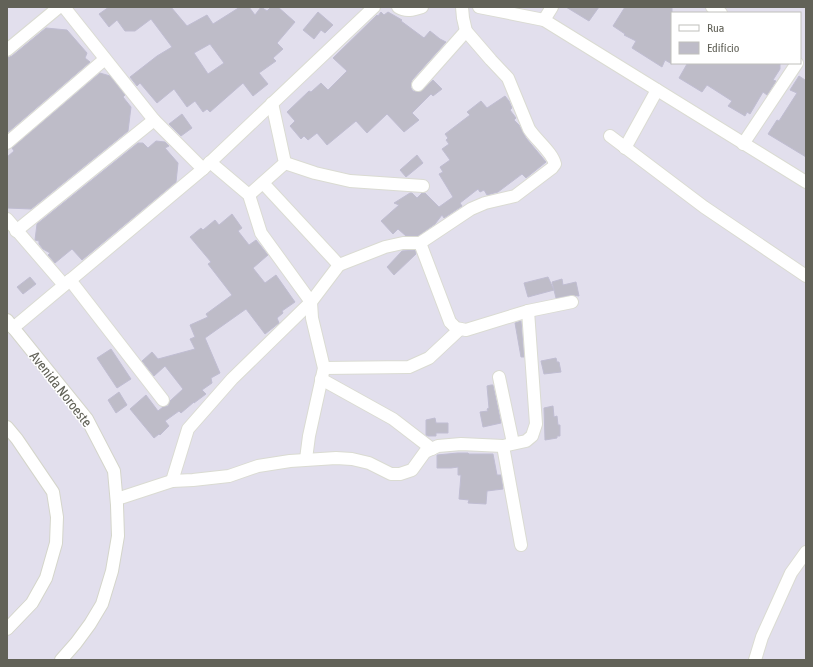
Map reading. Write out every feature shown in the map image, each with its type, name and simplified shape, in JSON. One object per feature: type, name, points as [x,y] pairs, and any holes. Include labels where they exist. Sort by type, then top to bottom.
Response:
[{"type":"street","points":[[7,50],[59,7]]},
{"type":"street","points":[[64,7],[154,120],[206,166],[249,195],[261,233],[311,302],[312,318],[322,374],[309,436],[306,459]]},
{"type":"street","points":[[10,324],[67,283],[206,166],[374,7]]},
{"type":"street","points":[[398,7],[407,10],[415,10],[422,7]]},
{"type":"street","points":[[172,481],[188,429],[232,379],[311,302],[339,265],[386,247],[403,243],[420,243],[471,209],[485,203],[515,196],[552,168],[555,164],[554,159],[533,136],[529,129],[508,78],[466,31],[462,7]]},
{"type":"street","points":[[479,7],[544,20],[806,182]]},
{"type":"street","points":[[544,20],[552,7]]},
{"type":"street","points":[[418,85],[466,31]]},
{"type":"street","points":[[7,143],[105,59]]},
{"type":"street","points":[[743,144],[796,64]]},
{"type":"street","points":[[625,148],[657,90]]},
{"type":"street","points":[[272,103],[285,163]]},
{"type":"street","points":[[16,231],[154,120]]},
{"type":"street","points":[[610,136],[704,207],[806,276]]},
{"type":"street","points":[[249,195],[285,163]]},
{"type":"street","points":[[285,163],[315,174],[350,181],[423,186]]},
{"type":"street","points":[[263,183],[339,265]]},
{"type":"street","points":[[7,219],[16,231],[67,283],[163,400]]},
{"type":"street","points":[[420,243],[450,322],[456,328],[466,330],[528,311],[572,302]]},
{"type":"street","points":[[117,499],[172,481],[229,476],[258,466],[306,459],[352,459],[369,463],[392,474],[400,474],[412,470],[425,452],[438,446],[461,444],[508,445],[526,441],[532,436],[536,424],[528,311]]},
{"type":"street","name":"Avenida Noroeste","points":[[10,324],[87,419],[114,471],[117,499],[118,536],[112,571],[102,604],[90,624],[61,660]]},
{"type":"street","points":[[322,374],[409,367],[429,358],[460,329]]},
{"type":"street","points":[[322,374],[392,419],[432,449]]},
{"type":"street","points":[[498,377],[521,545]]},
{"type":"street","points":[[7,427],[17,439],[53,492],[57,517],[56,543],[46,578],[32,603],[7,629]]},
{"type":"street","points":[[755,660],[762,637],[791,573],[806,552]]},
{"type":"building","points":[[109,7],[171,7],[187,26],[207,15],[213,24],[240,7],[249,7],[255,15],[261,7],[267,11],[271,7],[278,7],[295,22],[277,43],[283,49],[273,58],[276,61],[259,73],[268,84],[253,96],[243,83],[210,112],[207,109],[203,112],[195,101],[187,107],[174,89],[157,103],[140,83],[137,86],[130,77],[157,56],[172,47],[151,19],[135,31],[125,31],[117,20],[109,27],[99,14]],"holes":[[[210,44],[224,63],[208,74],[194,53]]]},
{"type":"building","points":[[566,7],[599,7],[589,21]]},
{"type":"building","points":[[625,7],[672,7],[671,63],[665,60],[662,67],[632,48],[636,41],[624,35],[625,34],[613,26]]},
{"type":"building","points":[[318,12],[333,25],[325,33],[321,30],[314,39],[303,30]]},
{"type":"building","points":[[381,12],[384,15],[388,12],[402,20],[401,21],[424,38],[430,31],[446,42],[412,80],[411,84],[413,91],[420,92],[433,80],[442,89],[433,96],[431,94],[412,113],[419,120],[404,132],[387,114],[367,133],[356,121],[327,145],[317,133],[308,140],[304,136],[301,139],[290,126],[295,121],[287,112],[309,91],[311,92],[321,83],[328,90],[347,71],[333,58]]},
{"type":"building","points":[[46,28],[67,30],[87,53],[85,58],[90,62],[7,133],[7,58],[12,56]]},
{"type":"building","points":[[687,64],[780,64],[780,69],[773,80],[776,81],[767,95],[763,92],[750,114],[747,112],[745,116],[728,106],[732,101],[707,85],[702,92],[679,78]]},
{"type":"building","points":[[100,73],[110,76],[125,95],[123,97],[131,107],[128,131],[31,209],[7,208],[7,157],[14,151],[12,148]]},
{"type":"building","points":[[799,76],[805,80],[806,78],[806,157],[768,134],[777,120],[779,121],[797,93],[790,90]]},
{"type":"building","points":[[505,96],[512,108],[510,110],[516,118],[514,120],[519,125],[526,138],[546,162],[526,178],[522,174],[498,192],[487,195],[484,190],[480,192],[478,189],[460,203],[462,206],[444,218],[442,215],[435,224],[418,236],[406,236],[398,229],[393,234],[381,221],[399,205],[394,203],[410,193],[417,198],[422,193],[425,193],[439,207],[453,197],[439,174],[443,172],[440,167],[450,160],[442,149],[449,144],[446,140],[448,138],[445,134],[470,115],[467,112],[481,101],[487,108]]},
{"type":"building","points":[[182,114],[192,128],[181,136],[169,124]]},
{"type":"building","points":[[156,141],[165,142],[169,146],[165,148],[178,163],[176,182],[82,260],[72,249],[55,263],[48,255],[50,253],[43,249],[39,244],[39,241],[35,240],[37,224],[138,143],[143,143],[148,148]]},
{"type":"building","points":[[417,155],[423,163],[406,177],[400,170]]},
{"type":"building","points":[[232,214],[242,228],[238,231],[249,245],[256,240],[268,255],[253,268],[265,283],[276,275],[295,302],[282,311],[283,313],[277,318],[279,323],[265,334],[246,309],[205,338],[220,373],[211,378],[212,383],[202,390],[206,394],[181,413],[179,411],[165,421],[169,426],[160,435],[159,434],[154,438],[130,409],[146,395],[158,411],[163,407],[168,406],[170,401],[183,389],[165,366],[154,376],[142,361],[152,352],[158,359],[195,349],[190,339],[195,337],[190,325],[208,317],[206,314],[232,295],[208,264],[211,262],[190,237],[201,228],[203,230],[215,220],[219,225]]},
{"type":"building","points":[[415,250],[416,254],[394,275],[387,267],[402,251]]},
{"type":"building","points":[[30,277],[36,284],[23,294],[17,287]]},
{"type":"building","points":[[548,277],[554,290],[528,297],[524,283]]},
{"type":"building","points":[[562,279],[563,285],[576,282],[579,296],[571,295],[556,298],[552,282]]},
{"type":"building","points":[[521,321],[524,357],[521,357],[515,323]]},
{"type":"building","points":[[111,349],[131,379],[117,388],[97,358]]},
{"type":"building","points":[[556,358],[557,362],[559,362],[561,372],[544,374],[541,361]]},
{"type":"building","points":[[493,385],[501,423],[483,427],[480,412],[488,411],[487,386]]},
{"type":"building","points":[[119,392],[127,405],[116,413],[108,400]]},
{"type":"building","points":[[553,406],[554,417],[557,416],[558,425],[560,425],[560,436],[545,440],[544,408]]},
{"type":"building","points":[[435,418],[436,423],[448,423],[448,433],[436,433],[436,436],[426,435],[426,420]]},
{"type":"building","points":[[458,453],[493,454],[497,475],[501,475],[503,489],[487,491],[486,504],[468,503],[469,500],[459,499],[461,475],[458,475],[458,467],[437,468],[437,455]]}]
